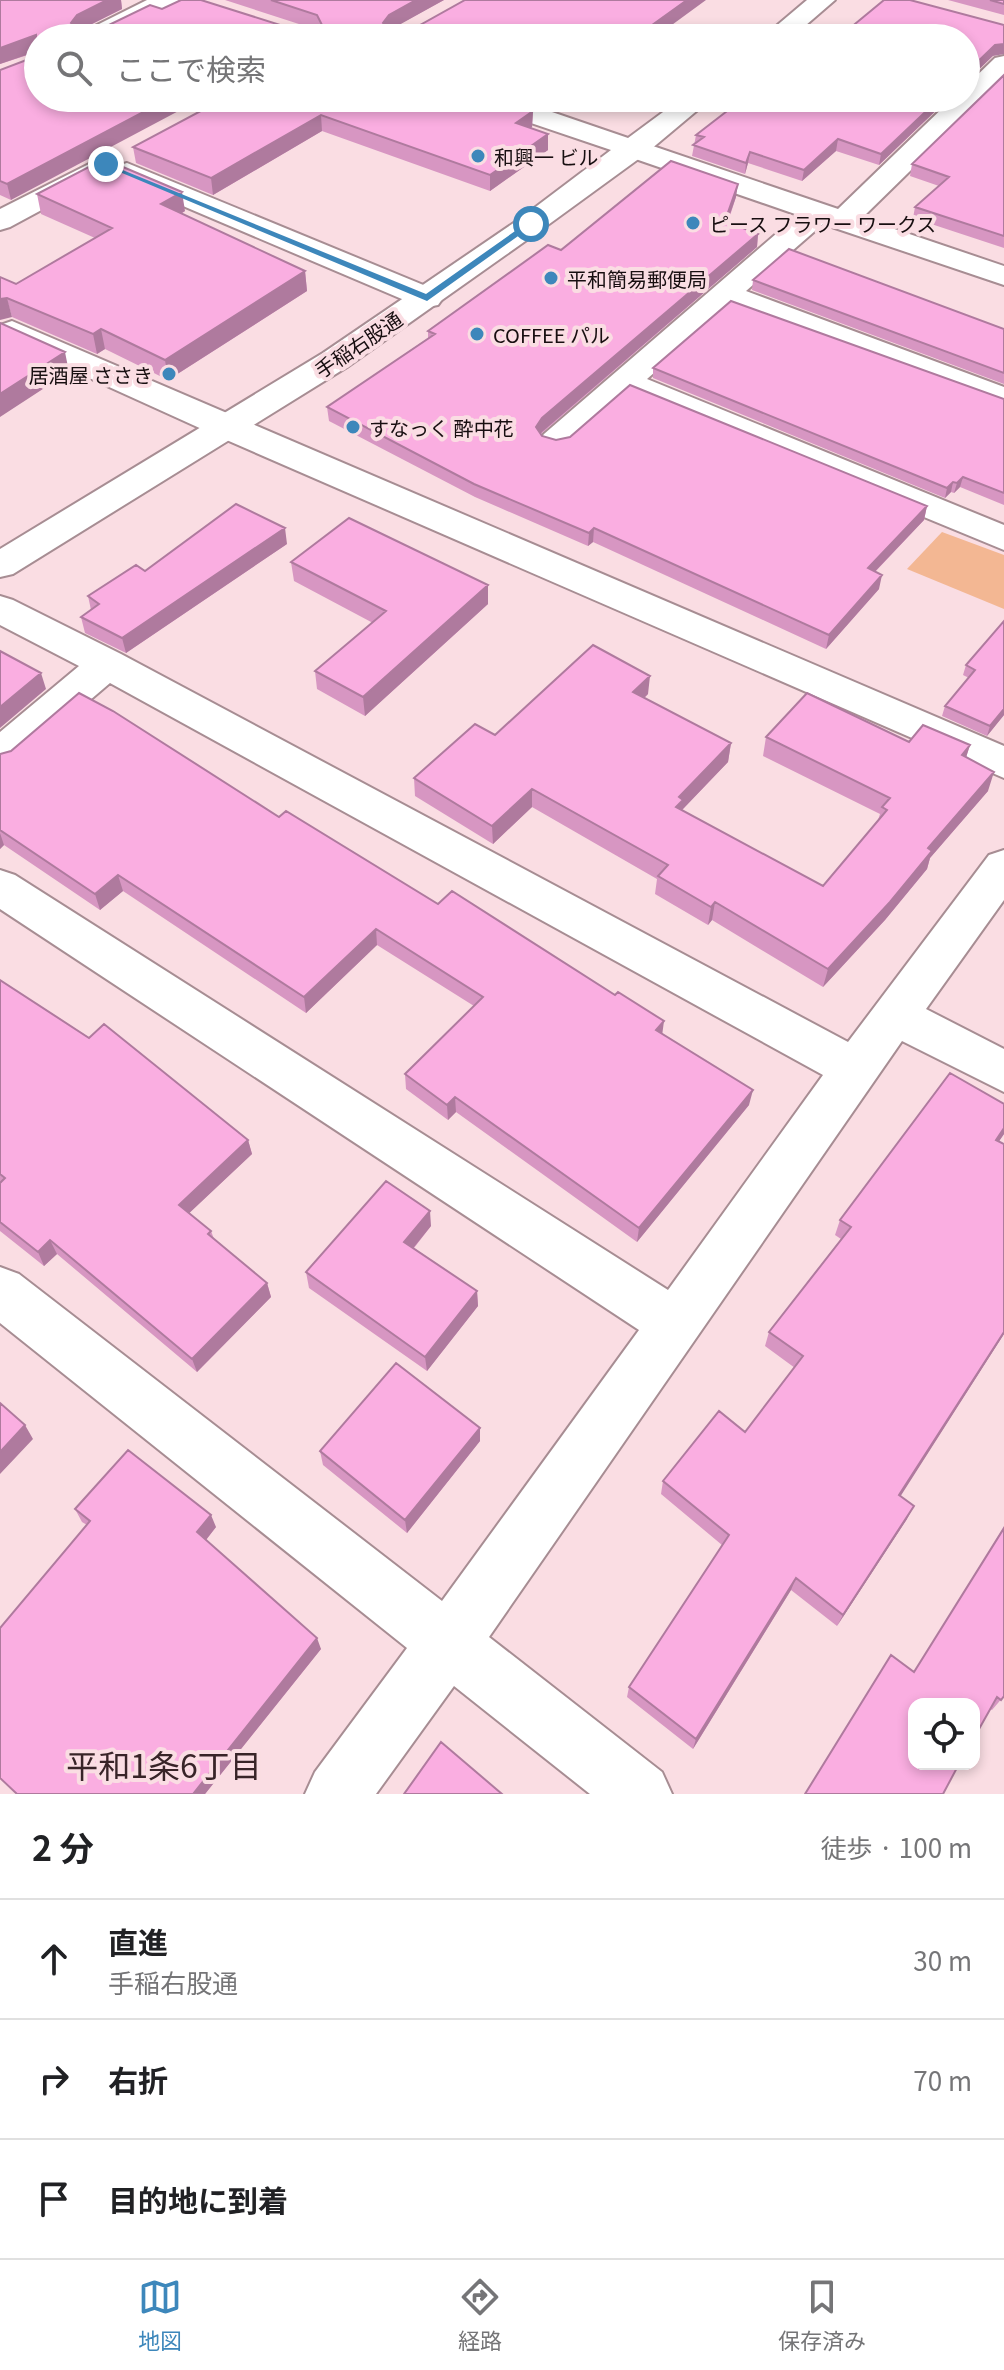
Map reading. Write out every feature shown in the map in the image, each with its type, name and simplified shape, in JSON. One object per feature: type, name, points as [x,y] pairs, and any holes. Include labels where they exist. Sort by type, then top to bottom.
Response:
[{"type":"street","points":[[118,24],[167,0]]},
{"type":"street","points":[[793,24],[823,0]]},
{"type":"street","points":[[980,85],[1004,64]]},
{"type":"street","points":[[526,112],[1004,276]]},
{"type":"street","name":"手稲右股通","points":[[0,565],[227,428],[427,298],[681,112]]},
{"type":"street","points":[[556,441],[727,295],[829,218],[949,112]]},
{"type":"street","points":[[0,221],[134,149]]},
{"type":"street","points":[[106,164],[427,298]]},
{"type":"street","points":[[727,295],[1004,398]]},
{"type":"street","points":[[11,330],[227,428],[1004,763]]},
{"type":"street","points":[[625,382],[1004,538]]},
{"type":"street","points":[[0,609],[855,1069]]},
{"type":"street","points":[[0,755],[107,664]]},
{"type":"street","points":[[337,1794],[448,1644],[855,1069],[1004,867]]},
{"type":"street","points":[[0,887],[674,1323]]},
{"type":"street","points":[[897,1016],[1004,1072]]},
{"type":"street","points":[[0,1291],[640,1794]]},
{"type":"shaded area","points":[[942,532],[1004,555],[1004,609],[907,569]]},
{"type":"building","points":[[0,0],[107,0],[77,15],[72,24],[24,24],[24,39],[0,48]]},
{"type":"building","points":[[181,0],[201,0],[277,24],[111,24],[150,5],[162,9]]},
{"type":"building","points":[[271,0],[416,0],[389,15],[383,23],[322,24],[317,15]]},
{"type":"building","points":[[465,0],[687,0],[654,24],[422,24]]},
{"type":"building","points":[[884,0],[910,0],[1004,25],[1004,44],[995,45],[980,59],[980,24],[855,24]]},
{"type":"building","points":[[24,61],[24,112],[143,112],[7,184],[0,181],[0,70]]},
{"type":"building","points":[[1004,75],[1004,236],[915,207],[949,177],[912,164],[966,112],[980,112],[980,98]]},
{"type":"building","points":[[199,112],[532,112],[516,123],[548,134],[490,175],[321,115],[211,178],[133,147]]},
{"type":"building","points":[[726,112],[925,112],[881,154],[838,139],[804,170],[750,152],[746,163],[693,145],[704,137],[696,135]]},
{"type":"building","points":[[104,159],[182,192],[161,204],[305,271],[165,360],[101,329],[93,334],[7,298],[0,299],[0,277],[16,284],[112,228],[37,194]]},
{"type":"building","points":[[671,161],[738,184],[725,221],[758,234],[542,418],[536,427],[542,436],[556,440],[570,437],[630,385],[927,506],[868,568],[882,575],[829,635],[594,528],[589,533],[474,484],[327,407],[435,334],[428,331],[548,245],[561,250]]},
{"type":"building","points":[[789,249],[1004,329],[1004,373],[753,280]]},
{"type":"building","points":[[731,301],[1004,399],[1004,493],[963,477],[947,488],[653,368]]},
{"type":"building","points":[[0,323],[65,352],[0,394]]},
{"type":"building","points":[[236,504],[285,528],[122,638],[81,617],[99,604],[88,596],[136,565],[145,571]]},
{"type":"building","points":[[349,518],[488,585],[363,697],[315,671],[386,611],[291,562]]},
{"type":"building","points":[[1004,621],[1004,709],[990,726],[945,706],[975,670],[966,665]]},
{"type":"building","points":[[593,645],[650,676],[633,692],[731,743],[679,797],[683,800],[676,807],[823,886],[887,810],[882,807],[890,798],[766,737],[807,693],[909,742],[923,725],[970,745],[962,755],[994,772],[928,848],[932,851],[890,902],[828,969],[715,902],[711,907],[658,876],[668,865],[532,789],[492,826],[414,778],[475,724],[495,735]]},
{"type":"building","points":[[0,651],[41,673],[0,707]]},
{"type":"building","points":[[79,693],[113,711],[279,817],[286,811],[438,904],[452,891],[615,995],[618,992],[664,1021],[656,1030],[753,1090],[639,1228],[455,1097],[447,1105],[405,1074],[483,997],[376,929],[304,997],[118,875],[95,894],[0,830],[0,754],[11,751]]},
{"type":"building","points":[[0,980],[89,1038],[104,1024],[248,1140],[179,1205],[211,1231],[208,1234],[267,1283],[192,1359],[50,1240],[38,1252],[0,1222],[0,1183],[5,1178],[0,1174]]},
{"type":"building","points":[[950,1073],[1004,1104],[1004,1128],[996,1140],[1004,1144],[1004,1332],[899,1495],[914,1506],[843,1615],[796,1578],[696,1739],[629,1687],[729,1535],[663,1481],[719,1411],[745,1432],[803,1356],[769,1332],[851,1227],[840,1220]]},
{"type":"building","points":[[386,1181],[430,1211],[404,1242],[477,1291],[425,1357],[306,1272]]},
{"type":"building","points":[[396,1363],[480,1428],[405,1520],[320,1451]]},
{"type":"building","points":[[0,1403],[25,1425],[0,1452]]},
{"type":"building","points":[[128,1450],[211,1515],[197,1532],[317,1638],[193,1794],[17,1794],[0,1778],[0,1628],[90,1521],[75,1509]]},
{"type":"building","points":[[1004,1528],[1004,1696],[1001,1700],[997,1697],[980,1727],[980,1698],[908,1698],[908,1770],[956,1770],[943,1794],[805,1794],[891,1655],[914,1672]]},
{"type":"building","points":[[441,1742],[502,1794],[404,1794]]},
{"type":"place","name":"和興一 ビル","points":[[478,156]]},
{"type":"place","name":"ピース フラワー ワークス","points":[[693,223]]},
{"type":"place","name":"平和簡易郵便局","points":[[551,278]]},
{"type":"place","name":"COFFEE パル","points":[[477,334]]},
{"type":"place","name":"居酒屋 ささき","points":[[169,374]]},
{"type":"place","name":"すなっく 酔中花","points":[[353,427]]},
{"type":"district","name":"平和1条6丁目","points":[[164,1764]]},
{"type":"route","points":[[106,164],[427,298],[531,224]]}]
